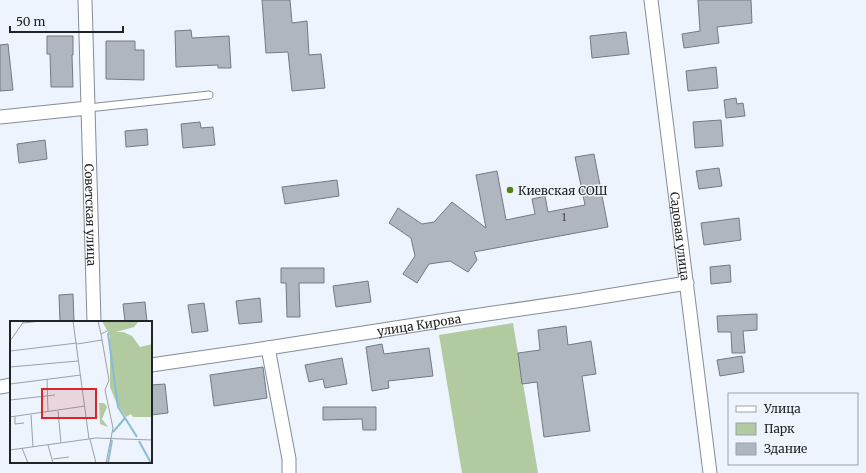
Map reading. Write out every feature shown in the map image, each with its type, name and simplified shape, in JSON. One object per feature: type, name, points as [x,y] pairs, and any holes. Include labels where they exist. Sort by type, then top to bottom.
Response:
[{"type":"street","name":"Советская улица","points":[[86,0],[94,321]]},
{"type":"street","name":"Садовая улица","points":[[651,0],[710,473]]},
{"type":"street","points":[[0,117],[88,108]]},
{"type":"street","name":"улица Кирова","points":[[152,365],[687,283]]},
{"type":"street","points":[[268,348],[289,459],[289,473]]},
{"type":"street","points":[[0,387],[10,385]]},
{"type":"lane","points":[[88,108],[209,95]]},
{"type":"green space","points":[[513,323],[538,473],[462,473],[439,335]]},
{"type":"building","points":[[262,0],[290,0],[292,23],[307,21],[309,55],[321,54],[325,88],[292,91],[288,52],[266,53]]},
{"type":"building","points":[[698,0],[751,0],[752,23],[717,27],[719,43],[684,48],[682,34],[700,31]]},
{"type":"building","points":[[191,30],[192,38],[229,36],[231,68],[218,68],[218,65],[176,67],[175,31]]},
{"type":"building","points":[[626,32],[629,54],[592,58],[590,36]]},
{"type":"building","points":[[47,36],[73,36],[73,87],[51,87],[50,54],[47,54]]},
{"type":"building","points":[[106,41],[135,41],[135,50],[144,50],[144,80],[106,79]]},
{"type":"building","points":[[8,44],[13,90],[0,91],[0,45]]},
{"type":"building","points":[[716,67],[718,88],[688,91],[686,71]]},
{"type":"building","points":[[736,98],[737,104],[743,103],[745,116],[726,118],[724,100]]},
{"type":"building","points":[[721,120],[723,146],[695,148],[693,122]]},
{"type":"building","points":[[200,122],[201,128],[213,127],[215,145],[183,148],[181,124]]},
{"type":"building","points":[[147,129],[148,145],[126,147],[125,131]]},
{"type":"building","points":[[45,140],[47,159],[19,163],[17,144]]},
{"type":"building","points":[[594,154],[608,227],[474,252],[477,260],[468,272],[450,261],[429,264],[417,283],[403,274],[415,256],[411,238],[389,223],[398,208],[422,224],[434,222],[452,202],[486,228],[476,175],[497,171],[506,220],[535,214],[532,199],[545,196],[548,212],[585,205],[575,157]]},
{"type":"building","points":[[719,168],[722,186],[699,189],[696,171]]},
{"type":"building","points":[[337,180],[339,196],[285,204],[282,187]]},
{"type":"building","points":[[739,218],[741,240],[704,245],[701,223]]},
{"type":"building","points":[[730,265],[731,282],[711,284],[710,267]]},
{"type":"building","points":[[281,268],[324,268],[324,283],[299,283],[300,317],[287,317],[286,283],[281,283]]},
{"type":"building","points":[[368,281],[371,302],[336,307],[333,286]]},
{"type":"building","points":[[73,294],[74,321],[60,321],[59,295]]},
{"type":"building","points":[[260,298],[262,322],[239,324],[236,301]]},
{"type":"building","points":[[145,302],[147,321],[125,321],[123,304]]},
{"type":"building","points":[[204,303],[208,331],[192,333],[188,305]]},
{"type":"building","points":[[757,314],[757,330],[743,331],[745,353],[732,353],[731,332],[718,332],[717,316]]},
{"type":"building","points":[[566,326],[568,345],[591,341],[596,374],[582,376],[590,431],[544,437],[537,382],[522,384],[518,353],[540,350],[538,330]]},
{"type":"building","points":[[382,344],[384,354],[429,348],[433,376],[388,381],[389,388],[372,391],[366,347]]},
{"type":"building","points":[[742,356],[744,372],[720,376],[717,360]]},
{"type":"building","points":[[342,358],[347,384],[325,388],[323,379],[309,382],[305,365]]},
{"type":"building","points":[[263,367],[267,398],[214,406],[210,375]]},
{"type":"building","points":[[165,384],[168,413],[152,415],[152,385]]},
{"type":"building","points":[[323,407],[376,407],[376,430],[363,430],[362,419],[323,420]]},
{"type":"place","name":"Киевская СОШ","points":[[510,190]]}]
